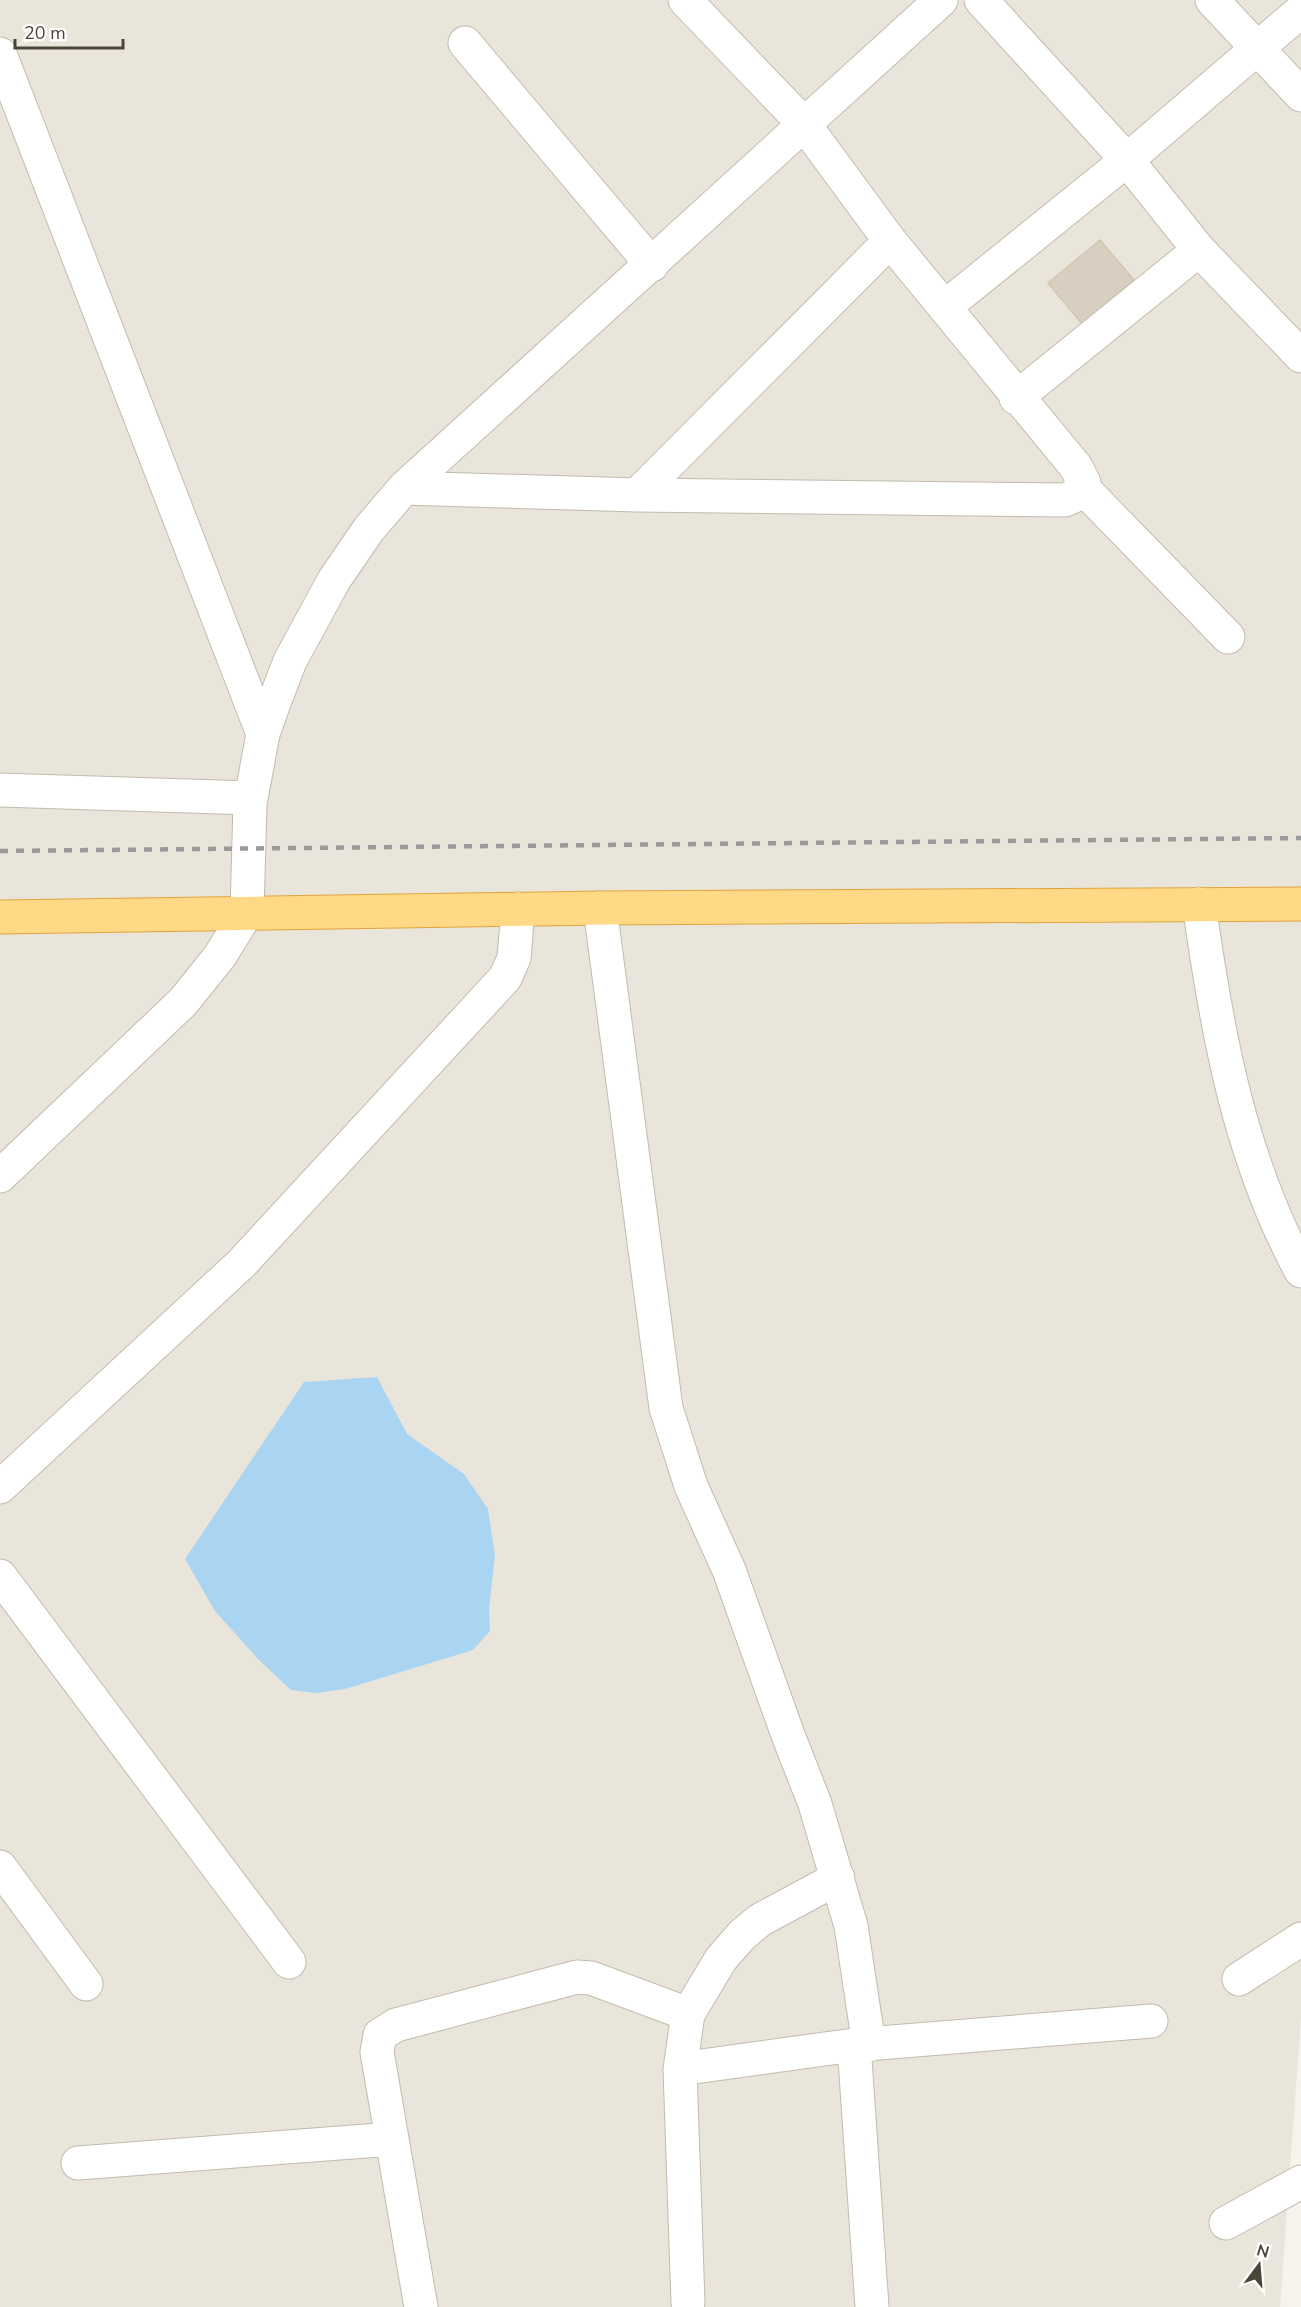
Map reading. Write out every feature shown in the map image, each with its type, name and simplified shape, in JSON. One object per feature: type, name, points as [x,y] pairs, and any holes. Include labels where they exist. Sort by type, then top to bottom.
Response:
[{"type":"highway","points":[[0,917],[600,908],[1301,904]]},
{"type":"street","points":[[685,0],[804,124],[890,241],[946,306],[1016,398],[1076,467],[1082,476],[1084,489],[1228,637]]},
{"type":"street","points":[[0,1176],[183,1002],[220,956],[247,912],[251,798],[263,734],[290,661],[334,580],[369,529],[404,488],[941,0]]},
{"type":"street","points":[[981,0],[1127,160],[1199,250],[1301,356]]},
{"type":"street","points":[[1212,0],[1301,95]]},
{"type":"street","points":[[946,306],[1127,160],[1301,11]]},
{"type":"street","points":[[465,43],[652,265]]},
{"type":"street","points":[[0,54],[263,734]]},
{"type":"street","points":[[637,495],[890,241]]},
{"type":"street","points":[[1016,398],[1199,250]]},
{"type":"street","points":[[404,488],[637,495],[1065,500],[1078,496],[1084,489]]},
{"type":"street","points":[[0,790],[251,798]]},
{"type":"street","points":[[1199,904],[1211,989],[1242,1129],[1256,1174],[1301,1271]]},
{"type":"street","points":[[600,908],[666,1408],[691,1486],[729,1570],[815,1804],[851,1926],[862,2045],[872,2307]]},
{"type":"street","points":[[0,1487],[241,1264],[505,978],[514,958],[518,909]]},
{"type":"street","points":[[0,1575],[289,1962]]},
{"type":"street","points":[[0,1867],[86,1984]]},
{"type":"street","points":[[688,2303],[680,2069],[688,2014],[721,1959],[742,1935],[760,1920],[838,1878]]},
{"type":"street","points":[[1239,1979],[1301,1939]]},
{"type":"street","points":[[421,2307],[376,2052],[380,2035],[396,2025],[584,1977],[688,2014]]},
{"type":"street","points":[[680,2069],[862,2045],[1151,2021]]},
{"type":"street","points":[[78,2163],[392,2139]]},
{"type":"street","points":[[1226,2223],[1301,2182]]},
{"type":"shaded area","points":[[0,0],[1301,0],[1301,2019],[1280,2307],[0,2307]]},
{"type":"water","points":[[377,1377],[407,1434],[464,1474],[488,1509],[495,1555],[489,1609],[490,1631],[473,1650],[345,1689],[315,1693],[291,1690],[259,1660],[215,1611],[185,1559],[304,1382]]},
{"type":"building","points":[[1100,240],[1134,280],[1082,324],[1048,283]]},
{"type":"railway","points":[[0,851],[1301,838]]}]
